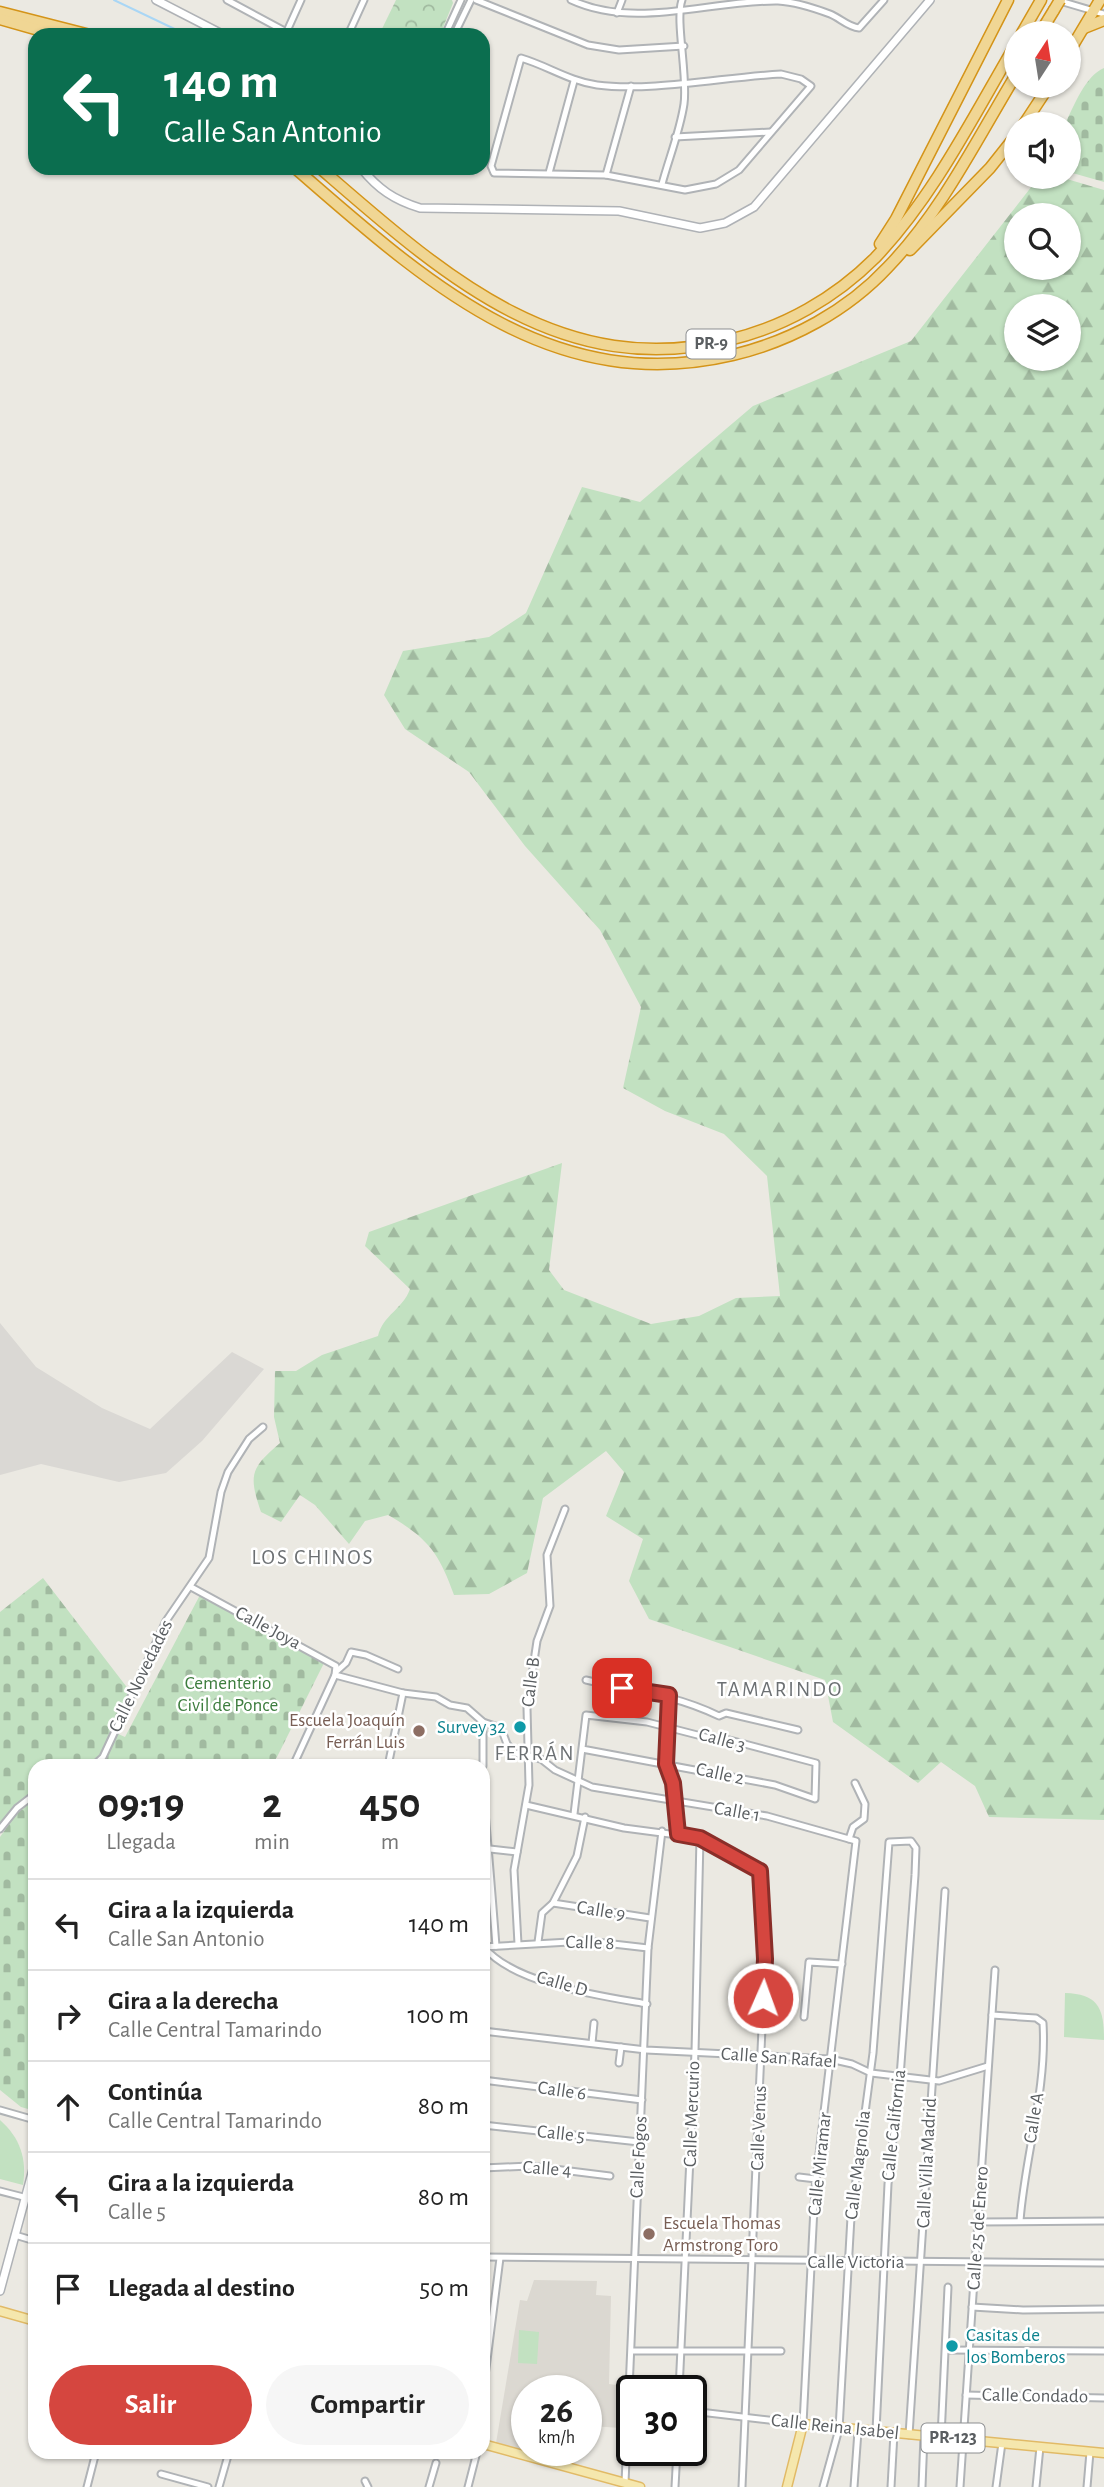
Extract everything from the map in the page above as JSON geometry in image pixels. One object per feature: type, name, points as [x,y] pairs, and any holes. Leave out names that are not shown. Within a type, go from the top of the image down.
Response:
[{"type":"highway","points":[[849,281],[892,226],[1006,2]]},
{"type":"highway","points":[[1029,21],[1039,3]]},
{"type":"highway","points":[[1047,21],[1057,3]]},
{"type":"highway","points":[[1082,32],[1099,5]]},
{"type":"highway","points":[[0,12],[63,28]]},
{"type":"highway","points":[[0,19],[32,28]]},
{"type":"highway","points":[[1084,29],[1104,20]]},
{"type":"highway","name":"PR-9","points":[[328,175],[408,243],[479,295],[537,325],[590,342],[652,349],[720,342],[785,321],[849,281],[882,250],[915,208],[1004,63]]},
{"type":"highway","name":"PR-9","points":[[303,175],[400,256],[478,312],[534,341],[599,360],[682,364],[762,347],[821,320],[885,270],[932,212],[1004,94]]},
{"type":"highway","points":[[885,270],[899,261],[960,200],[1004,149]]},
{"type":"main road","points":[[0,2311],[28,2319]]},
{"type":"main road","name":"Calle Reina Isabel","points":[[803,2424],[1104,2453]]},
{"type":"main road","name":"Calle Miramar","points":[[788,2487],[803,2424]]},
{"type":"main road","points":[[490,2446],[640,2487]]},
{"type":"street","points":[[156,0],[211,28]]},
{"type":"street","points":[[227,0],[238,3],[280,28]]},
{"type":"street","points":[[291,28],[302,0]]},
{"type":"street","points":[[351,28],[364,0]]},
{"type":"street","points":[[449,28],[461,0]]},
{"type":"street","points":[[458,28],[473,0],[588,46],[619,50],[684,46]]},
{"type":"street","points":[[571,0],[589,8],[617,13],[742,0],[778,1],[805,6],[859,28],[884,0]]},
{"type":"street","points":[[617,13],[622,0]]},
{"type":"street","points":[[662,184],[684,104],[684,46],[680,8],[682,0]]},
{"type":"street","points":[[367,175],[377,188],[402,202],[420,208],[619,211],[700,228],[725,223],[754,207],[930,0]]},
{"type":"street","points":[[1057,3],[1099,5]]},
{"type":"street","points":[[524,59],[575,81],[631,86],[685,81],[781,74],[801,79],[811,86],[739,170],[727,179],[685,190],[606,175],[491,172],[519,62],[524,59]]},
{"type":"street","points":[[549,173],[575,81]]},
{"type":"street","points":[[606,175],[631,86]]},
{"type":"street","points":[[675,138],[771,132]]},
{"type":"street","name":"Calle Novedades","points":[[101,1759],[166,1621],[212,1552],[221,1492],[228,1472],[249,1439],[263,1427]]},
{"type":"street","name":"Calle B","points":[[518,1944],[514,1870],[526,1805],[529,1758],[526,1721],[530,1682],[537,1640],[550,1606],[547,1555],[565,1509]]},
{"type":"street","name":"Calle Joya","points":[[191,1587],[335,1664],[336,1673]]},
{"type":"street","points":[[296,1759],[336,1673],[346,1663],[351,1652],[366,1655],[398,1669]]},
{"type":"street","points":[[336,1673],[403,1693],[436,1697],[450,1705],[467,1708],[483,1722],[483,1759]]},
{"type":"street","points":[[586,1680],[669,1695],[719,1716],[726,1713],[798,1730]]},
{"type":"street","points":[[389,1759],[403,1693]]},
{"type":"street","points":[[669,1695],[668,1765],[678,1834]]},
{"type":"street","name":"Calle 3","points":[[582,1749],[586,1715],[647,1722],[667,1729],[722,1738],[816,1763],[815,1799]]},
{"type":"street","name":"Calle 1","points":[[483,1722],[502,1728],[510,1749],[529,1758],[541,1759],[555,1770],[592,1787],[767,1816],[856,1841]]},
{"type":"street","points":[[574,1814],[576,1780],[582,1749]]},
{"type":"street","name":"Calle 2","points":[[582,1749],[775,1785],[815,1799]]},
{"type":"street","points":[[849,1839],[853,1827],[864,1819],[865,1804],[856,1783]]},
{"type":"street","points":[[0,1829],[28,1800]]},
{"type":"street","points":[[526,1805],[574,1814],[624,1828],[700,1838]]},
{"type":"street","points":[[535,1942],[544,1909],[553,1903],[577,1856],[585,1817]]},
{"type":"street","name":"Calle Fogos","points":[[632,2375],[648,1948],[662,1831]]},
{"type":"street","name":"Calle Venus","points":[[700,1838],[760,1871],[765,1959],[747,2417]]},
{"type":"street","name":"Calle Mercurio","points":[[681,2375],[695,2053],[700,1838]]},
{"type":"street","name":"Calle Miramar","points":[[803,2424],[816,2179],[857,1861],[856,1841]]},
{"type":"street","name":"Calle California","points":[[876,2431],[888,2183],[900,2077],[916,1848],[911,1841],[890,1842]]},
{"type":"street","name":"Calle Magnolia","points":[[823,2487],[839,2429],[856,2172],[871,2073],[890,1842]]},
{"type":"street","points":[[490,1849],[517,1852]]},
{"type":"street","points":[[490,1881],[496,1919],[496,1946]]},
{"type":"street","name":"Calle Villa Madrid","points":[[909,2435],[945,1892]]},
{"type":"street","name":"Calle 9","points":[[553,1903],[650,1919]]},
{"type":"street","name":"Calle 8","points":[[518,1944],[587,1941],[648,1948]]},
{"type":"street","points":[[490,1946],[518,1944]]},
{"type":"street","name":"Calle D","points":[[490,1955],[522,1972],[590,1993],[647,2004]]},
{"type":"street","points":[[804,2017],[809,1962],[842,1964]]},
{"type":"street","name":"Calle 25 de Enero","points":[[960,2487],[995,1970]]},
{"type":"street","name":"Calle A","points":[[992,2015],[1036,2018],[1044,2026],[1039,2098],[1023,2170],[1020,2221]]},
{"type":"street","points":[[592,2043],[594,2022]]},
{"type":"street","name":"Calle San Rafael","points":[[490,2032],[646,2050],[761,2058],[830,2059],[852,2064],[871,2073],[946,2081],[988,2066]]},
{"type":"street","points":[[619,2063],[621,2047]]},
{"type":"street","name":"Calle 6","points":[[490,2081],[642,2101]]},
{"type":"street","points":[[0,2110],[28,2118]]},
{"type":"street","name":"Calle 5","points":[[490,2127],[639,2142]]},
{"type":"street","name":"Calle 4","points":[[490,2168],[530,2166],[610,2176]]},
{"type":"street","points":[[799,2177],[816,2179]]},
{"type":"street","points":[[0,2291],[28,2190]]},
{"type":"street","points":[[0,2191],[26,2198]]},
{"type":"street","points":[[978,2222],[1104,2221]]},
{"type":"street","points":[[15,2235],[28,2239]]},
{"type":"street","name":"Calle Victoria","points":[[490,2257],[1104,2263]]},
{"type":"street","points":[[490,2342],[500,2258]]},
{"type":"street","points":[[941,2437],[948,2287]]},
{"type":"street","points":[[972,2306],[1023,2311],[1104,2309]]},
{"type":"street","points":[[946,2350],[1104,2351]]},
{"type":"street","points":[[632,2351],[782,2351]]},
{"type":"street","name":"Calle Condado","points":[[966,2395],[1104,2398]]},
{"type":"street","name":"Calle Reina Isabel","points":[[707,2413],[803,2424]]},
{"type":"street","points":[[742,2487],[747,2417]]},
{"type":"street","points":[[854,2487],[858,2431]]},
{"type":"street","points":[[891,2487],[894,2433]]},
{"type":"street","points":[[922,2487],[924,2436]]},
{"type":"street","points":[[996,2487],[1002,2443]]},
{"type":"street","points":[[1036,2487],[1041,2447]]},
{"type":"street","points":[[1087,2487],[1090,2452]]},
{"type":"street","points":[[87,2487],[94,2459]]},
{"type":"street","points":[[219,2487],[227,2459]]},
{"type":"street","points":[[468,2487],[475,2459]]},
{"type":"street","points":[[429,2487],[436,2463]]},
{"type":"street","name":"Calle Fogos","points":[[625,2483],[626,2466]]},
{"type":"street","points":[[675,2487],[676,2466]]},
{"type":"street","points":[[160,2474],[208,2487]]},
{"type":"shaded area","points":[[0,1323],[36,1367],[102,1408],[150,1429],[232,1352],[264,1369],[202,1441],[166,1473],[119,1482],[41,1464],[0,1475]]},
{"type":"shaded area","points":[[534,2280],[597,2281],[596,2295],[611,2296],[609,2384],[616,2385],[616,2428],[602,2427],[602,2375],[511,2375],[511,2447],[496,2443],[520,2300],[527,2301]]},
{"type":"green space","points":[[396,0],[452,0],[443,28],[382,28]]},
{"type":"green space","points":[[1104,68],[1104,182],[1081,175],[1081,112],[1070,112],[1077,98],[1082,98],[1086,84]]},
{"type":"green space","points":[[1081,183],[1104,190],[1104,1820],[989,1817],[975,1786],[941,1762],[918,1783],[833,1722],[825,1680],[649,1619],[629,1581],[643,1539],[606,1516],[624,1472],[606,1451],[543,1498],[527,1573],[489,1594],[454,1595],[437,1557],[423,1539],[388,1515],[365,1521],[349,1544],[315,1505],[300,1495],[281,1522],[261,1512],[254,1489],[258,1466],[280,1443],[274,1417],[275,1371],[296,1371],[322,1355],[378,1336],[384,1323],[407,1296],[410,1289],[365,1246],[369,1232],[562,1163],[549,1270],[564,1290],[651,1324],[699,1316],[736,1298],[780,1296],[767,1176],[724,1134],[665,1111],[623,1088],[641,1007],[600,930],[525,846],[469,772],[405,729],[384,695],[403,651],[489,637],[526,613],[582,487],[640,502],[753,406],[911,341],[1004,222],[1004,280],[1081,280],[1081,203],[1019,203],[1030,189],[1081,189]]},
{"type":"green space","points":[[43,1578],[129,1690],[99,1758],[28,1759],[28,1797],[0,1823],[0,1612]]},
{"type":"green space","name":"Cementerio Civil de Ponce","points":[[200,1595],[325,1661],[276,1759],[104,1759],[116,1733],[125,1737]]},
{"type":"green space","points":[[28,1805],[28,2109],[21,2107],[0,2090],[0,1837],[16,1814]]},
{"type":"green space","points":[[1065,1993],[1085,1996],[1097,2005],[1103,2020],[1104,2040],[1064,2037]]},
{"type":"green space","points":[[0,2120],[13,2134],[23,2157],[23,2185],[0,2179]]},
{"type":"green space","points":[[519,2330],[539,2332],[537,2364],[518,2363]]},
{"type":"waterway","points":[[114,0],[173,28]]},
{"type":"place","name":"Survey 32","points":[[520,1727]]},
{"type":"place","name":"Escuela Joaquín Ferrán Luis","points":[[419,1731]]},
{"type":"place","name":"Escuela Thomas Armstrong Toro","points":[[649,2234]]},
{"type":"place","name":"Casitas de los Bomberos","points":[[952,2346]]},
{"type":"district","name":"LOS CHINOS","points":[[313,1557]]},
{"type":"district","name":"TAMARINDO","points":[[780,1689]]},
{"type":"district","name":"FERRÁN","points":[[535,1753]]},
{"type":"route","points":[[622,1688],[669,1695],[666,1764],[669,1765],[675,1791],[678,1834],[700,1838],[760,1871],[765,1959],[763,1998]]}]
